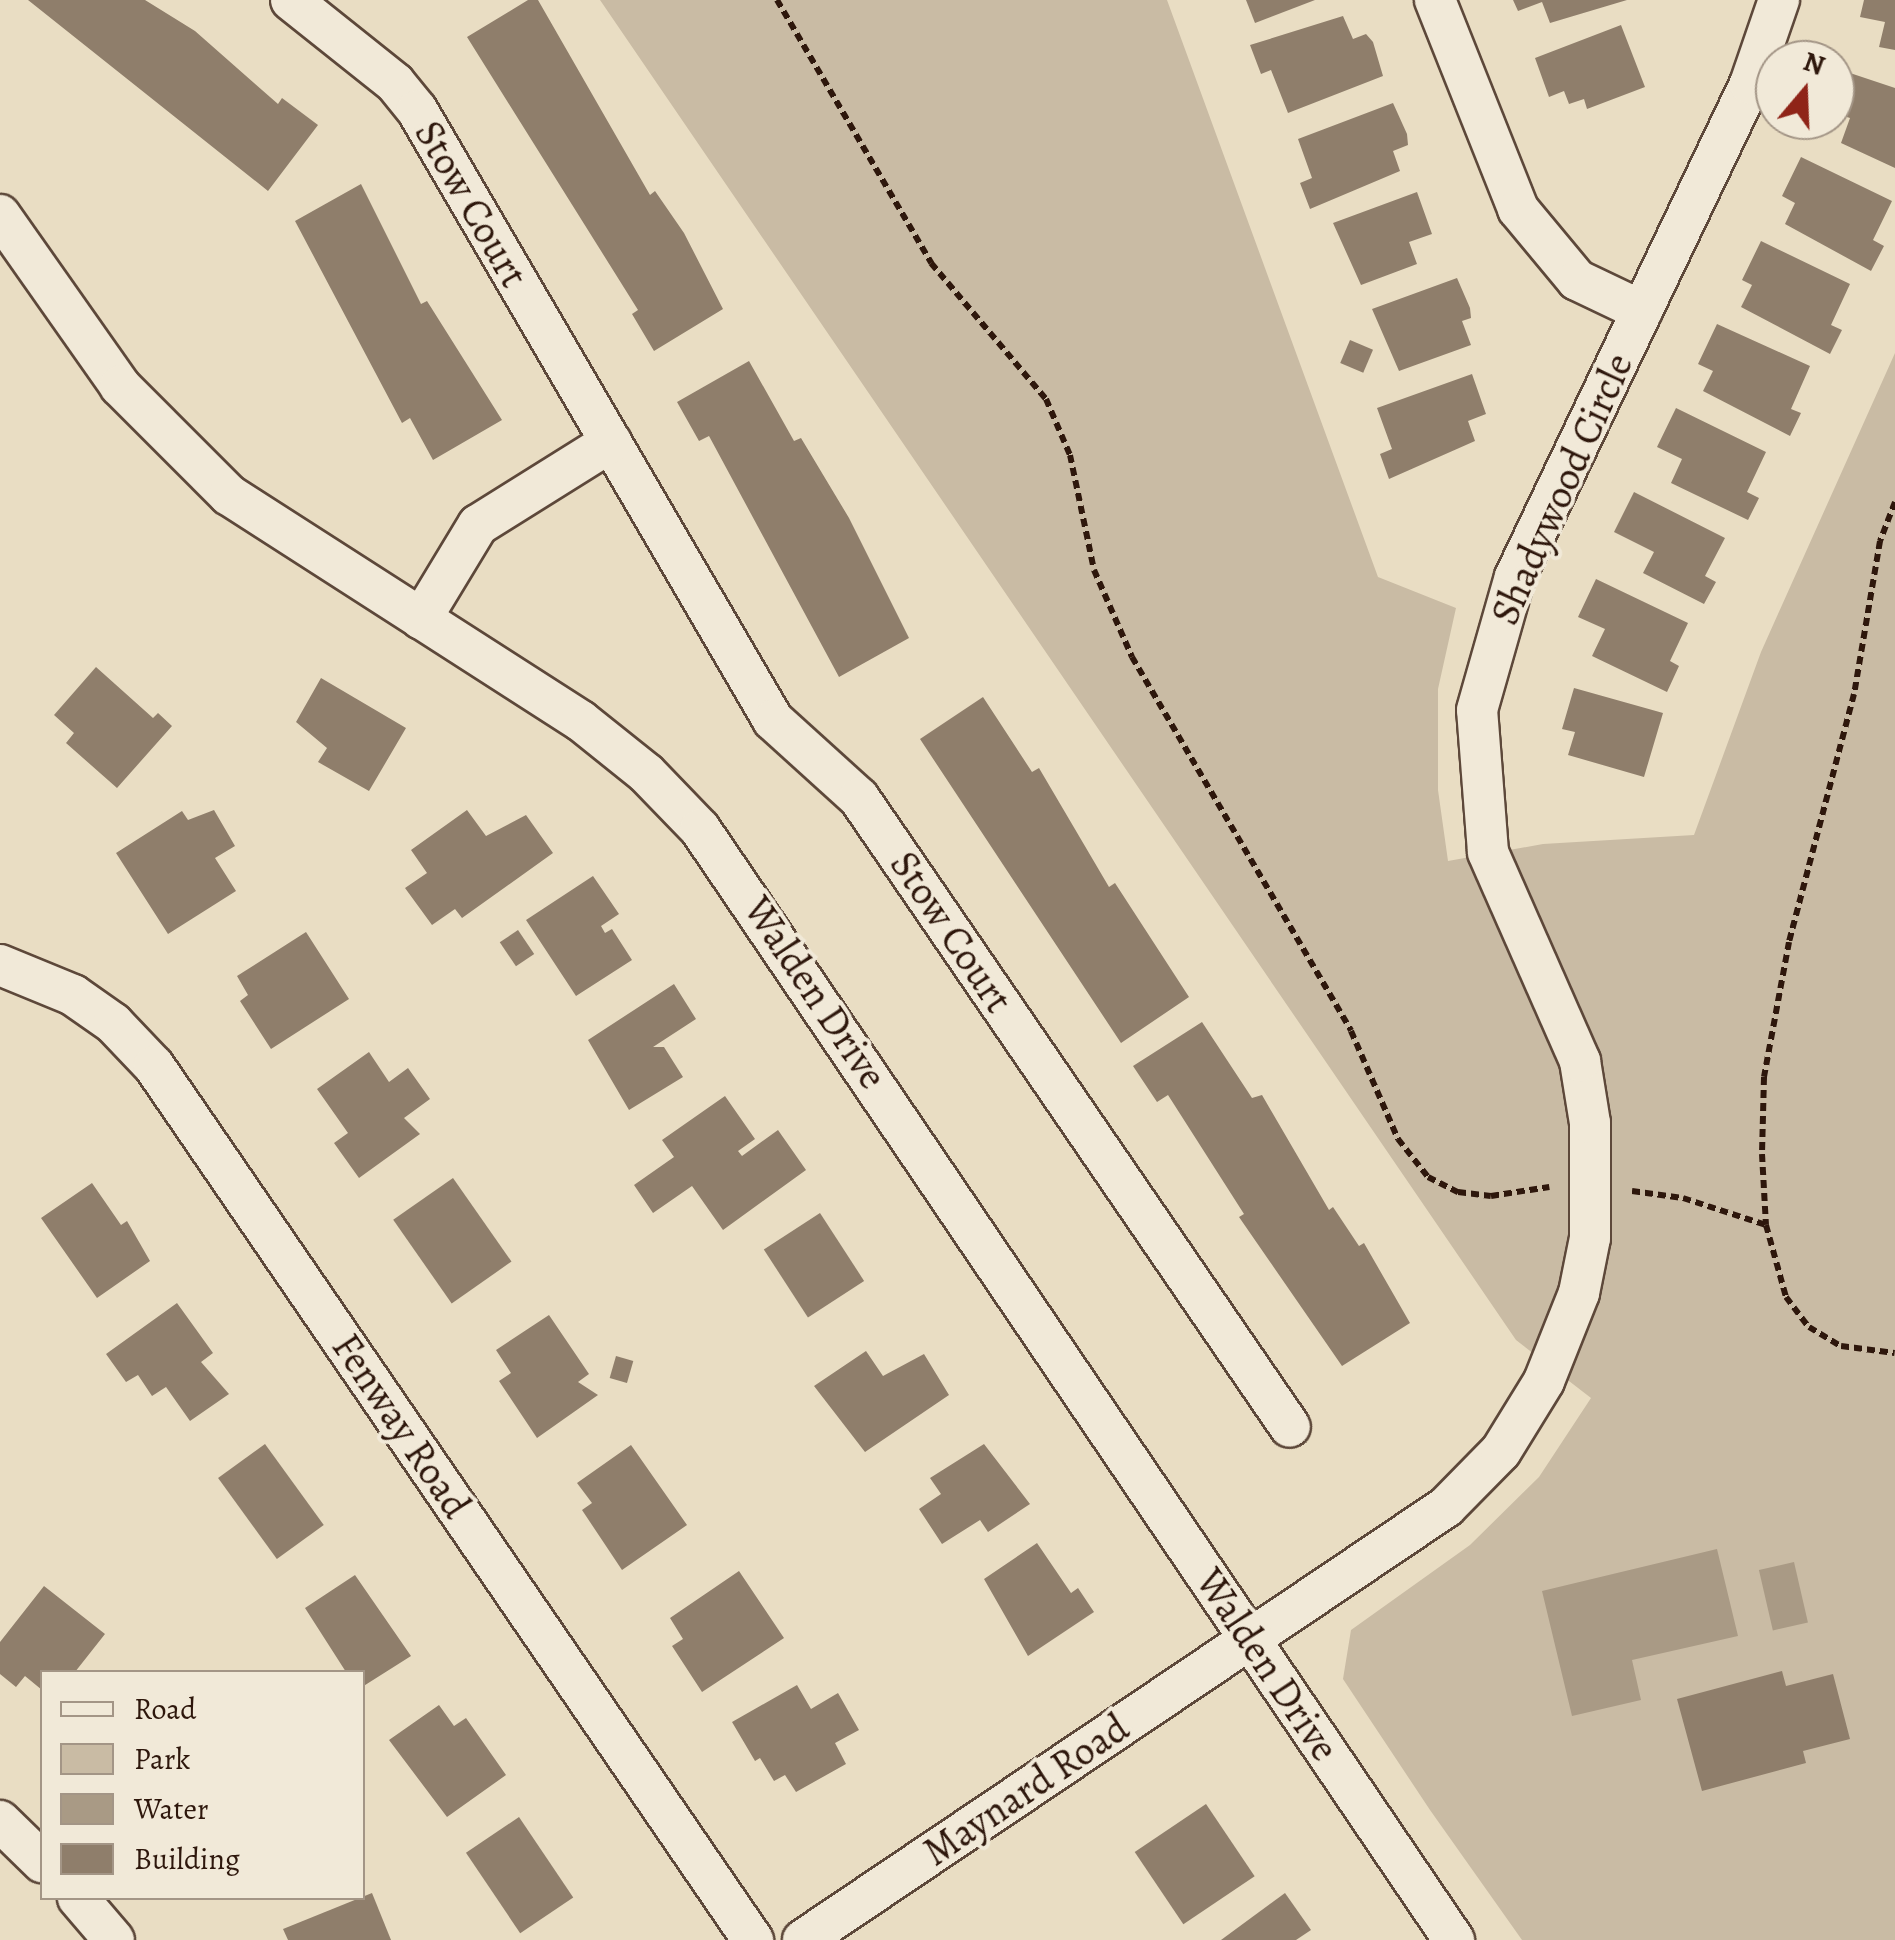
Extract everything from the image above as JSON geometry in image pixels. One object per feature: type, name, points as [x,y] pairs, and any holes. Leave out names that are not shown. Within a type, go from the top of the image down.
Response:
[{"type":"street","name":"Stow Court","points":[[291,0],[395,83],[417,110],[773,720],[859,798],[1290,1427]]},
{"type":"street","name":"Shadywood Circle","points":[[1436,0],[1518,210],[1577,280],[1642,311]]},
{"type":"street","name":"Shadywood Circle","points":[[1250,1640],[1446,1506],[1500,1451],[1544,1381],[1579,1292],[1593,1188],[1580,1061],[1488,852],[1477,710],[1515,577],[1750,84],[1779,0]]},
{"type":"street","name":"Walden Drive","points":[[0,215],[120,386],[172,443],[294,542],[581,721],[646,773],[700,829],[1454,1940]]},
{"type":"street","points":[[420,618],[478,526],[611,442]]},
{"type":"street","name":"Fenway Road","points":[[0,965],[73,996],[113,1023],[154,1066],[753,1940]]},
{"type":"street","name":"Maynard Road","points":[[803,1940],[1250,1640]]},
{"type":"street","points":[[0,1822],[40,1860]]},
{"type":"street","points":[[80,1900],[114,1940]]},
{"type":"path","points":[[777,0],[931,262],[1046,398],[1070,455],[1094,570],[1132,657],[1351,1031],[1398,1139],[1428,1177],[1458,1192],[1593,1188],[1684,1198],[1766,1224]]},
{"type":"path","points":[[1895,502],[1880,541],[1854,694],[1789,942],[1764,1077],[1766,1224],[1786,1297],[1809,1327],[1841,1346],[1895,1352]]},
{"type":"green space","points":[[600,0],[1167,0],[1378,577],[1456,608],[1438,689],[1438,790],[1448,861],[1543,844],[1694,835],[1761,652],[1895,353],[1895,1940],[1522,1940],[1430,1810],[1343,1679],[1351,1630],[1470,1545],[1539,1477],[1591,1398],[1516,1340]]},
{"type":"water","points":[[1717,1549],[1738,1636],[1632,1660],[1641,1700],[1572,1716],[1542,1591]]},
{"type":"water","points":[[1794,1562],[1808,1622],[1773,1631],[1759,1570]]},
{"type":"building","points":[[28,0],[145,0],[195,31],[278,104],[282,98],[318,125],[268,191]]},
{"type":"building","points":[[528,0],[538,0],[650,195],[655,191],[684,233],[723,309],[654,351],[632,314],[638,310],[467,37]]},
{"type":"building","points":[[1246,0],[1315,0],[1255,23]]},
{"type":"building","points":[[1513,0],[1627,0],[1550,23],[1542,2],[1518,11]]},
{"type":"building","points":[[1864,0],[1895,0],[1895,50],[1879,47],[1885,22],[1860,17]]},
{"type":"building","points":[[1343,16],[1353,39],[1366,34],[1373,42],[1383,76],[1288,113],[1271,70],[1261,74],[1250,45]]},
{"type":"building","points":[[1621,25],[1645,87],[1587,109],[1584,99],[1569,104],[1564,91],[1549,97],[1535,58]]},
{"type":"building","points":[[1855,75],[1895,88],[1895,168],[1841,143],[1855,140]]},
{"type":"building","points":[[1393,103],[1407,134],[1408,145],[1393,151],[1400,171],[1310,209],[1300,183],[1312,178],[1298,139]]},
{"type":"building","points":[[1801,157],[1892,201],[1873,240],[1884,246],[1871,271],[1785,224],[1795,203],[1782,196]]},
{"type":"building","points":[[361,184],[421,304],[427,301],[502,420],[433,460],[410,418],[402,423],[295,221]]},
{"type":"building","points":[[1417,192],[1432,234],[1409,242],[1417,264],[1361,285],[1333,223]]},
{"type":"building","points":[[1761,241],[1850,284],[1831,325],[1842,330],[1830,354],[1741,307],[1752,285],[1742,280]]},
{"type":"building","points":[[1457,278],[1470,308],[1471,318],[1462,321],[1471,345],[1399,371],[1372,309]]},
{"type":"building","points":[[1717,324],[1810,366],[1791,409],[1801,413],[1790,436],[1703,391],[1713,371],[1698,364]]},
{"type":"building","points":[[1350,340],[1373,350],[1363,373],[1340,363]]},
{"type":"building","points":[[749,361],[794,441],[801,438],[849,518],[909,638],[839,677],[709,436],[699,441],[677,402]]},
{"type":"building","points":[[1472,374],[1486,414],[1468,421],[1475,441],[1389,479],[1380,454],[1392,449],[1377,408]]},
{"type":"building","points":[[1676,408],[1766,452],[1747,492],[1759,498],[1748,520],[1671,483],[1682,459],[1657,447]]},
{"type":"building","points":[[1634,492],[1725,538],[1705,576],[1716,582],[1704,604],[1643,573],[1654,552],[1614,532]]},
{"type":"building","points":[[1596,579],[1688,623],[1670,661],[1679,666],[1667,692],[1592,656],[1605,629],[1578,617]]},
{"type":"building","points":[[96,667],[153,718],[158,713],[172,726],[117,788],[66,743],[74,733],[54,715]]},
{"type":"building","points":[[321,678],[406,728],[369,791],[318,762],[327,748],[296,722]]},
{"type":"building","points":[[1574,688],[1663,713],[1644,777],[1568,755],[1575,732],[1562,729]]},
{"type":"building","points":[[983,697],[1032,772],[1039,768],[1109,887],[1115,883],[1189,997],[1121,1043],[920,739]]},
{"type":"building","points":[[214,810],[235,846],[215,858],[236,891],[168,934],[116,853],[182,811],[188,820]]},
{"type":"building","points":[[467,810],[486,836],[526,815],[553,853],[462,918],[455,909],[432,925],[405,888],[427,873],[411,850]]},
{"type":"building","points":[[593,876],[619,914],[601,926],[605,933],[612,929],[632,960],[576,996],[526,920]]},
{"type":"building","points":[[518,930],[534,954],[516,966],[500,942]]},
{"type":"building","points":[[306,932],[349,999],[271,1049],[240,1001],[248,995],[237,976]]},
{"type":"building","points":[[674,984],[696,1019],[653,1047],[664,1047],[683,1077],[629,1110],[588,1040]]},
{"type":"building","points":[[1202,1022],[1252,1098],[1262,1095],[1329,1210],[1333,1207],[1359,1246],[1364,1243],[1410,1323],[1342,1366],[1239,1217],[1244,1214],[1168,1095],[1157,1102],[1133,1066]]},
{"type":"building","points":[[369,1052],[389,1082],[408,1068],[430,1099],[404,1118],[420,1134],[359,1178],[334,1143],[348,1133],[317,1089]]},
{"type":"building","points":[[725,1096],[755,1139],[738,1151],[742,1156],[778,1130],[806,1170],[723,1230],[692,1186],[653,1213],[634,1185],[674,1157],[662,1140]]},
{"type":"building","points":[[453,1178],[512,1262],[452,1303],[393,1220]]},
{"type":"building","points":[[92,1183],[121,1225],[127,1221],[150,1261],[97,1298],[41,1218]]},
{"type":"building","points":[[820,1213],[864,1281],[808,1317],[764,1249]]},
{"type":"building","points":[[177,1303],[213,1353],[201,1362],[229,1394],[190,1421],[166,1387],[152,1396],[138,1375],[126,1382],[106,1354]]},
{"type":"building","points":[[549,1315],[589,1374],[578,1382],[598,1395],[537,1438],[499,1381],[511,1373],[496,1350]]},
{"type":"building","points":[[866,1351],[883,1376],[924,1354],[949,1395],[865,1452],[814,1386]]},
{"type":"building","points":[[616,1356],[633,1361],[627,1383],[610,1378]]},
{"type":"building","points":[[265,1444],[324,1525],[277,1559],[218,1478]]},
{"type":"building","points":[[984,1444],[1030,1504],[988,1532],[980,1520],[942,1544],[919,1509],[941,1494],[930,1478]]},
{"type":"building","points":[[631,1445],[687,1525],[622,1570],[582,1510],[592,1503],[577,1483]]},
{"type":"building","points":[[1037,1543],[1071,1593],[1078,1588],[1094,1612],[1028,1656],[984,1579]]},
{"type":"building","points":[[739,1571],[784,1638],[702,1692],[672,1646],[683,1639],[670,1618]]},
{"type":"building","points":[[355,1575],[411,1656],[365,1685],[365,1670],[345,1670],[305,1608]]},
{"type":"building","points":[[44,1586],[105,1634],[77,1670],[40,1670],[40,1688],[25,1676],[16,1687],[0,1674],[0,1642]]},
{"type":"building","points":[[1782,1671],[1786,1686],[1833,1674],[1850,1739],[1803,1751],[1806,1763],[1702,1791],[1677,1699]]},
{"type":"building","points":[[797,1685],[811,1709],[838,1693],[859,1730],[835,1743],[846,1764],[796,1792],[785,1775],[774,1781],[760,1758],[755,1761],[732,1722]]},
{"type":"building","points":[[439,1705],[454,1726],[466,1718],[506,1775],[447,1817],[389,1740]]},
{"type":"building","points":[[1206,1804],[1255,1876],[1183,1924],[1135,1852]]},
{"type":"building","points":[[519,1817],[573,1897],[520,1933],[466,1853]]},
{"type":"building","points":[[372,1893],[391,1940],[288,1940],[283,1929],[355,1900],[365,1900]]},
{"type":"building","points":[[1285,1893],[1311,1930],[1296,1940],[1221,1940]]}]
